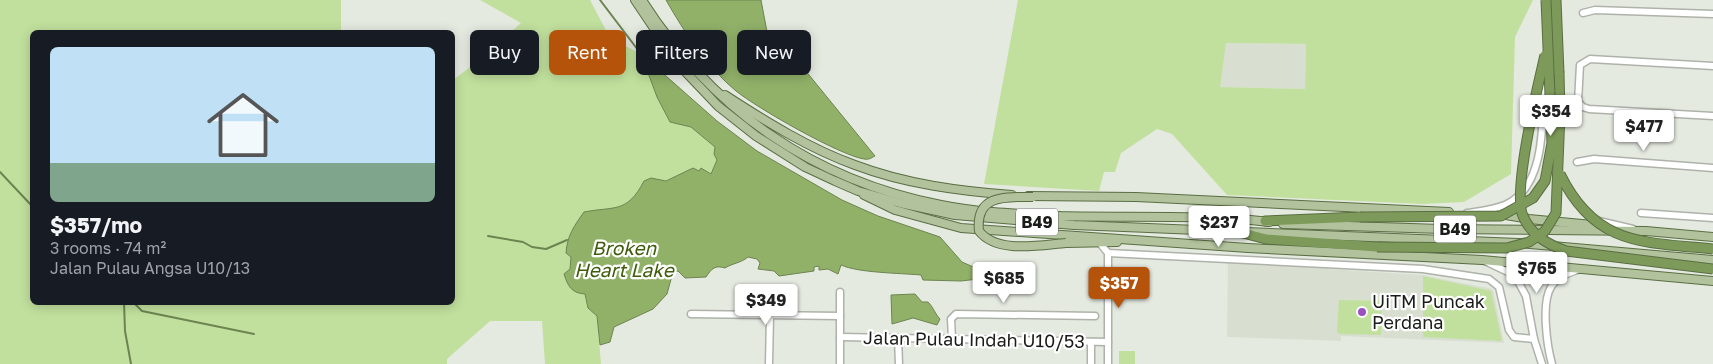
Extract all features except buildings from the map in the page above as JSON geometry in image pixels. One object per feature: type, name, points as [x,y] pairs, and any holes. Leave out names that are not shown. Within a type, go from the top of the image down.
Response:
[{"type":"highway","points":[[1265,222],[1360,217],[1501,216],[1533,198],[1545,181],[1551,153],[1548,45],[1549,0]]},
{"type":"highway","points":[[1242,233],[1266,239],[1377,247],[1494,249],[1518,246],[1545,231],[1556,213],[1559,171],[1558,0]]},
{"type":"highway","points":[[1548,45],[1536,93],[1520,189],[1522,215],[1531,230],[1543,241],[1566,251],[1713,268]]},
{"type":"highway","points":[[1559,171],[1578,205],[1586,214],[1606,229],[1648,243],[1713,249]]},
{"type":"main road","name":"B49","points":[[635,0],[678,64],[718,106],[781,153],[805,167],[858,191],[874,202],[894,210],[961,228],[1364,255],[1482,260],[1713,281]]},
{"type":"main road","name":"B49","points":[[642,0],[682,55],[708,84],[758,128],[799,154],[860,182],[922,201],[965,209],[1045,215],[1175,217],[1442,229],[1646,231],[1713,237]]},
{"type":"main road","points":[[708,84],[788,132],[855,166],[896,178],[956,189],[1034,197]]},
{"type":"main road","name":"B49","points":[[858,191],[954,215],[1074,225],[1519,243],[1713,260]]},
{"type":"main road","points":[[1159,242],[1006,245],[992,242],[979,231],[978,220],[980,212],[986,204],[1003,198],[1136,197],[1502,214],[1529,219],[1646,231]]},
{"type":"street","points":[[1466,213],[1488,210],[1514,200],[1525,190],[1536,170],[1539,156],[1549,0],[1558,0],[1556,141],[1567,193],[1581,212],[1591,220],[1646,231]]},
{"type":"street","points":[[1583,12],[1595,10],[1713,14]]},
{"type":"street","points":[[1713,66],[1590,59],[1580,65],[1578,85],[1578,102],[1583,108],[1713,116]]},
{"type":"street","points":[[1577,162],[1594,159],[1713,168]]},
{"type":"street","points":[[1642,214],[1713,218]]},
{"type":"street","points":[[1099,242],[1108,253],[1108,364]]},
{"type":"street","points":[[1108,253],[1423,269],[1489,279],[1499,287],[1509,330],[1514,336],[1534,339]]},
{"type":"street","points":[[1482,260],[1510,273],[1519,283],[1526,296],[1534,339],[1542,364]]},
{"type":"street","points":[[1552,364],[1546,340],[1548,294],[1565,274],[1582,269]]},
{"type":"street","points":[[840,292],[840,364]]},
{"type":"street","points":[[691,314],[840,316]]},
{"type":"street","points":[[952,339],[951,319],[956,314],[1095,316]]},
{"type":"street","points":[[769,364],[770,315]]},
{"type":"street","name":"Jalan Pulau Indah U10/53","points":[[840,337],[1108,342]]},
{"type":"street","points":[[898,338],[899,364]]},
{"type":"street","points":[[1091,342],[1091,364]]},
{"type":"shaded area","points":[[0,0],[341,0],[341,30],[30,30],[30,305],[455,305],[455,78],[470,67],[470,75],[539,75],[539,30],[513,30],[521,23],[480,0],[590,0],[606,30],[549,30],[549,75],[626,75],[626,46],[636,51],[636,75],[649,75],[657,97],[670,122],[691,127],[715,147],[717,160],[711,174],[702,168],[699,171],[666,181],[651,178],[644,181],[634,197],[626,204],[609,210],[609,208],[586,220],[579,224],[570,235],[566,253],[571,257],[570,270],[585,294],[588,308],[597,316],[601,364],[545,364],[542,321],[490,321],[447,359],[447,364],[0,364]]},
{"type":"shaded area","points":[[1018,0],[1533,0],[1515,37],[1511,174],[1464,202],[1422,204],[1227,195],[1172,134],[1157,129],[1121,153],[1115,172],[1104,172],[1099,191],[984,184]],"holes":[[[1226,43],[1306,44],[1305,89],[1220,87]]]},
{"type":"shaded area","points":[[1226,43],[1306,44],[1305,89],[1219,87]]},
{"type":"shaded area","name":"UiTM Puncak Perdana","points":[[1228,256],[1329,261],[1329,269],[1422,275],[1493,289],[1504,343],[1341,336],[1341,341],[1227,337]]},
{"type":"shaded area","points":[[1423,276],[1491,291],[1502,341],[1423,337]]},
{"type":"shaded area","points":[[1339,300],[1382,301],[1381,335],[1340,334],[1337,332]]},
{"type":"shaded area","points":[[1119,351],[1135,351],[1135,364],[1119,364]]},
{"type":"water","points":[[666,0],[761,0],[767,30],[737,30],[737,75],[809,75],[875,156],[864,159],[836,149],[779,119],[747,99],[719,75],[727,75],[727,30],[685,30]]},
{"type":"water","name":"Broken Heart Lake","points":[[649,75],[665,75],[717,121],[757,151],[842,200],[878,216],[940,237],[962,262],[996,277],[961,281],[923,280],[921,275],[868,271],[841,265],[838,274],[828,269],[819,270],[819,266],[814,267],[814,271],[779,276],[774,271],[758,269],[760,263],[757,259],[748,257],[725,268],[714,268],[706,277],[685,278],[678,271],[673,272],[667,294],[653,309],[614,327],[610,342],[600,345],[597,316],[588,308],[585,294],[573,290],[564,274],[570,269],[571,257],[566,253],[569,236],[577,222],[584,212],[619,207],[625,204],[638,192],[644,181],[651,178],[666,181],[693,168],[699,171],[701,168],[711,174],[717,160],[714,154],[715,147],[691,127],[670,122],[657,97]]},
{"type":"water","points":[[915,294],[922,302],[928,302],[932,306],[940,319],[937,325],[913,318],[892,324],[891,295]]},
{"type":"waterway","points":[[600,0],[636,47]]},
{"type":"waterway","points":[[0,172],[30,204]]},
{"type":"waterway","points":[[488,236],[523,242],[532,247],[546,249],[567,240]]},
{"type":"waterway","points":[[124,305],[125,331],[131,364]]},
{"type":"waterway","points":[[136,305],[142,311],[254,334]]},
{"type":"place","name":"UiTM Puncak Perdana","points":[[1362,312]]}]
